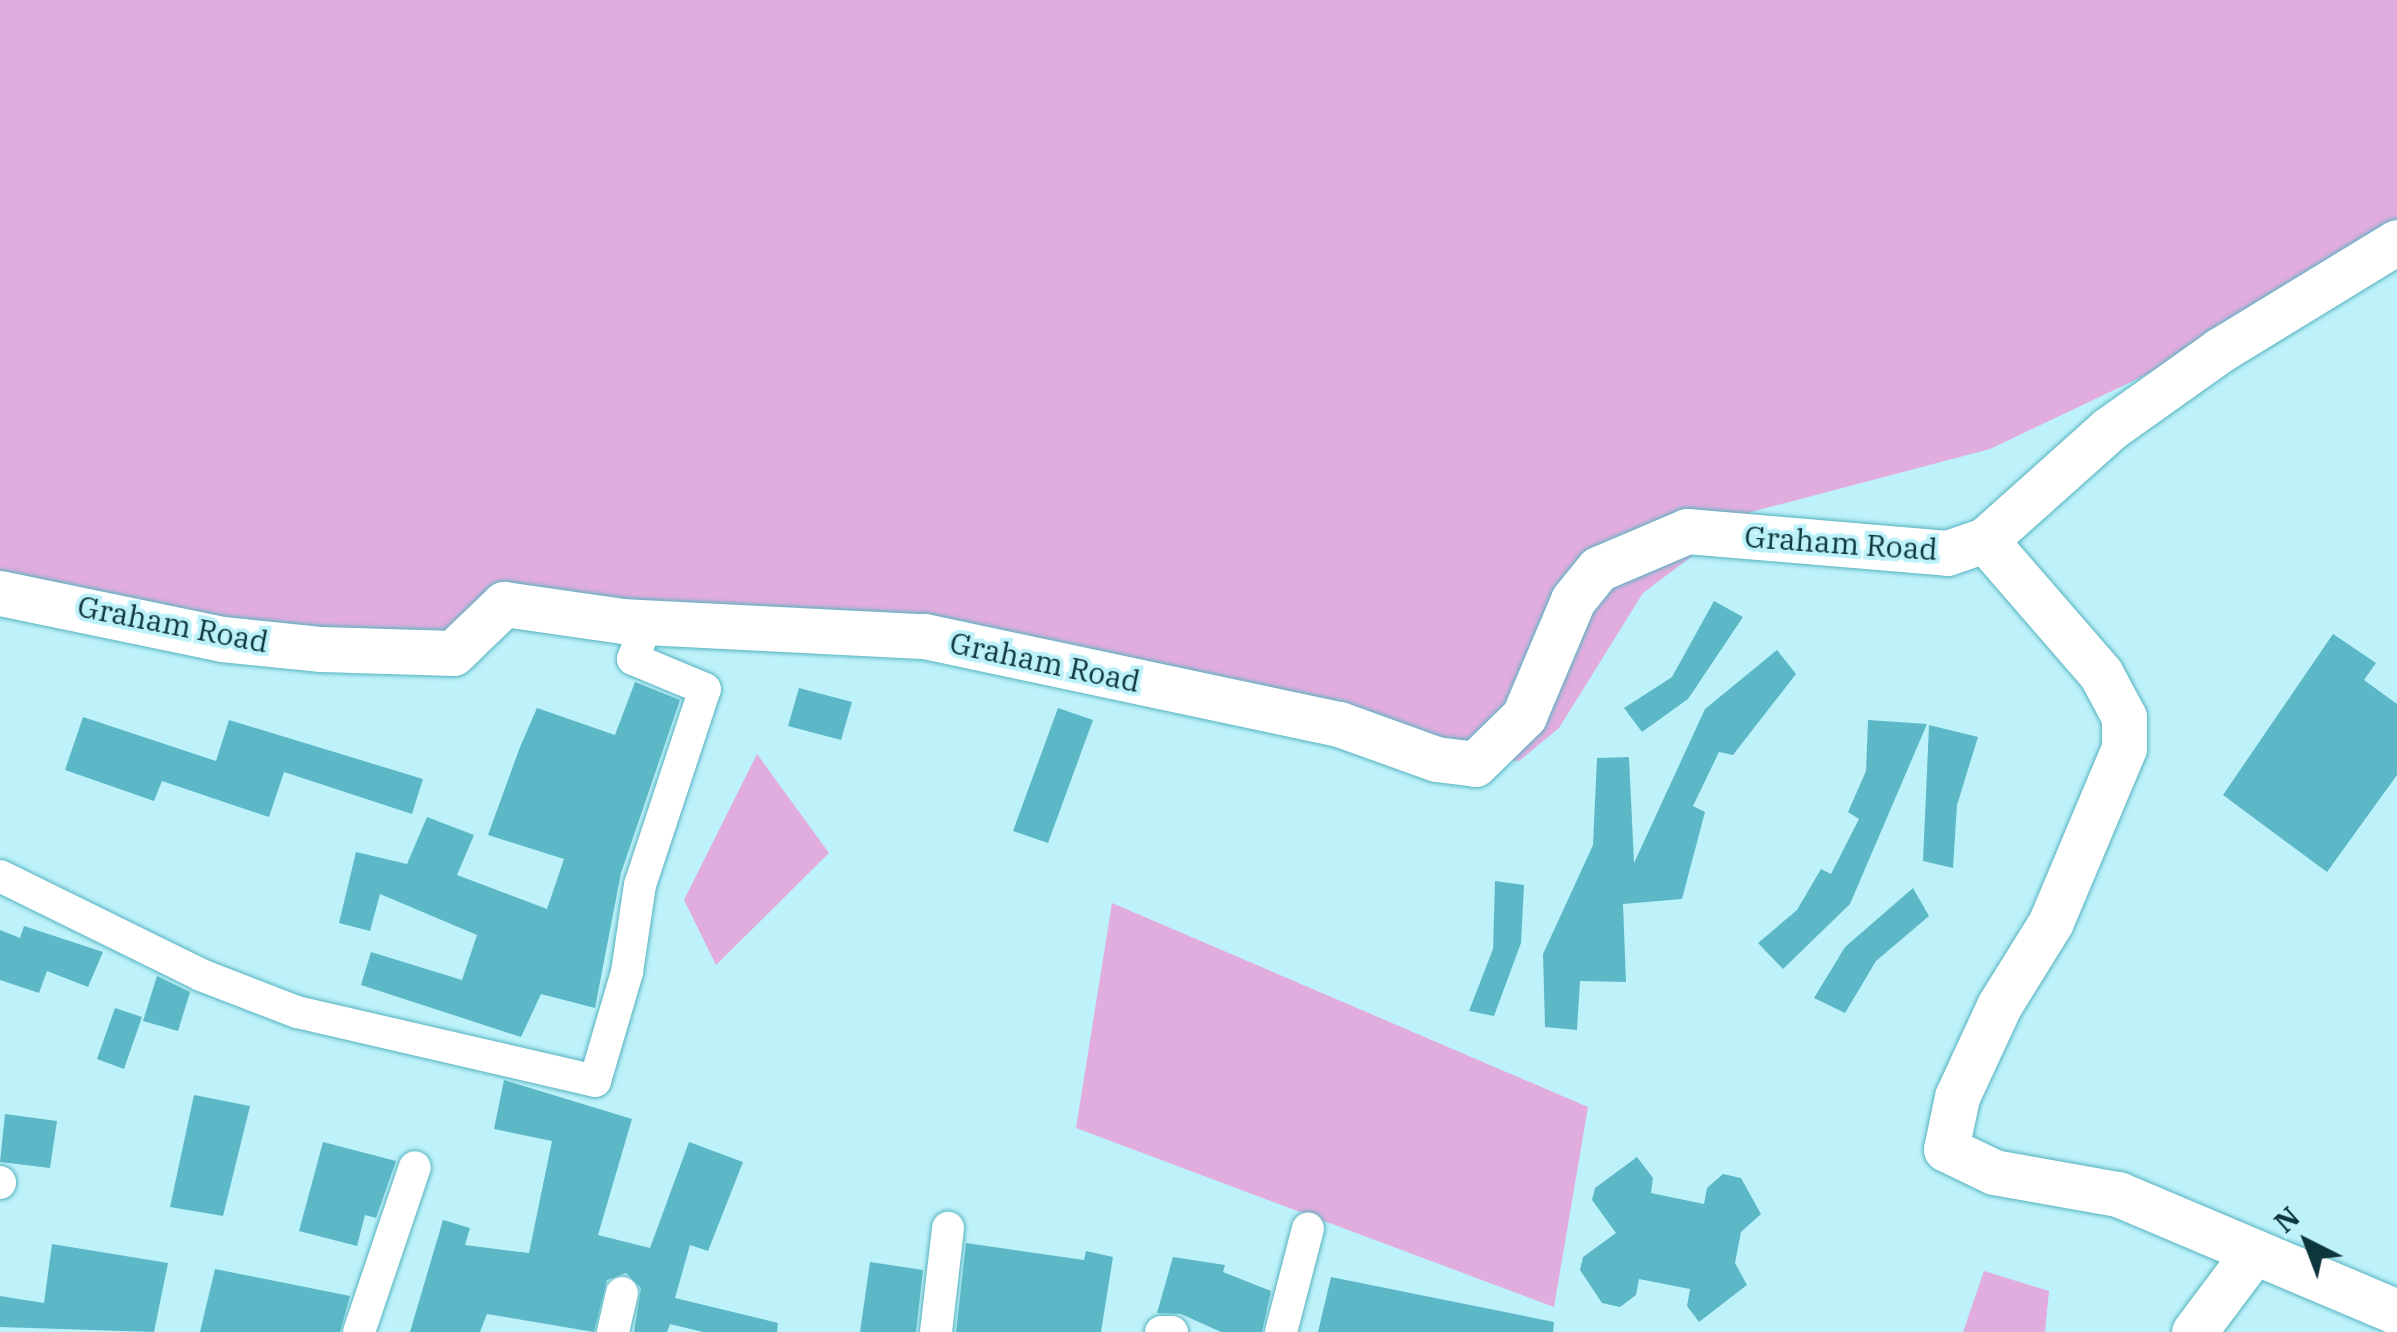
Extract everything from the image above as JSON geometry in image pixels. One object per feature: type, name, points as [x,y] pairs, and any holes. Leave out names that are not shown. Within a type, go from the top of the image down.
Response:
[{"type":"street","name":"Graham Road","points":[[0,594],[222,639],[365,651],[453,653],[504,604],[647,622],[924,636],[1340,724],[1436,759],[1476,764],[1524,716],[1573,600],[1598,568],[1635,548],[1687,531],[1947,552],[1985,540],[2109,428],[2220,350],[2397,242]]},
{"type":"street","points":[[1985,540],[2101,674],[2124,717],[2124,748],[2052,922],[2000,1006],[1957,1098],[1946,1149],[1994,1172],[2118,1194],[2250,1256],[2397,1312]]},
{"type":"street","points":[[0,876],[201,976],[297,1012],[595,1081],[626,972],[640,884],[706,689],[634,659],[647,622]]},
{"type":"street","points":[[359,1332],[415,1167]]},
{"type":"street","points":[[936,1332],[948,1228]]},
{"type":"street","points":[[1281,1332],[1308,1228]]},
{"type":"street","points":[[2194,1332],[2250,1256]]},
{"type":"street","points":[[613,1332],[622,1293]]},
{"type":"street","points":[[1162,1332],[1172,1332]]},
{"type":"shaded area","points":[[0,0],[2397,0],[2397,249],[2369,269],[1990,449],[1751,512],[1643,593],[1559,728],[1519,761],[1484,756],[1445,738],[504,594],[453,647],[217,632],[0,581]]},
{"type":"shaded area","points":[[757,754],[829,853],[716,965],[684,900]]},
{"type":"shaded area","points":[[1112,903],[1588,1107],[1554,1307],[1076,1128]]},
{"type":"shaded area","points":[[1984,1271],[2049,1291],[2045,1332],[1963,1332]]},
{"type":"building","points":[[1714,601],[1743,617],[1688,699],[1642,732],[1624,708],[1672,677]]},
{"type":"building","points":[[2333,634],[2376,663],[2364,680],[2397,704],[2397,775],[2327,872],[2223,795]]},
{"type":"building","points":[[1777,650],[1796,674],[1733,755],[1719,752],[1693,806],[1705,812],[1682,899],[1623,904],[1626,982],[1580,981],[1577,1030],[1545,1027],[1543,954],[1593,845],[1597,758],[1629,757],[1634,863],[1705,709]]},
{"type":"building","points":[[635,682],[680,700],[621,873],[595,1008],[541,994],[521,1037],[361,985],[371,952],[462,980],[477,935],[380,894],[370,931],[339,923],[356,852],[407,864],[427,817],[474,835],[457,875],[547,909],[564,859],[488,835],[520,747],[537,708],[615,735]]},
{"type":"building","points":[[799,688],[852,702],[841,740],[788,726]]},
{"type":"building","points":[[1058,708],[1093,720],[1048,843],[1013,831]]},
{"type":"building","points":[[83,717],[216,761],[229,720],[423,779],[412,814],[284,772],[269,817],[162,781],[154,801],[65,770]]},
{"type":"building","points":[[1868,720],[1927,724],[1850,904],[1783,969],[1758,943],[1797,910],[1821,869],[1831,874],[1859,819],[1848,812],[1866,771]]},
{"type":"building","points":[[1929,725],[1978,737],[1957,805],[1953,868],[1923,861]]},
{"type":"building","points":[[1495,881],[1524,885],[1521,943],[1494,1016],[1469,1011],[1493,949]]},
{"type":"building","points":[[1913,888],[1929,916],[1876,961],[1845,1013],[1814,998],[1845,947]]},
{"type":"building","points":[[24,926],[103,952],[88,987],[47,971],[39,993],[0,980],[0,930],[20,938]]},
{"type":"building","points":[[157,976],[190,992],[178,1031],[143,1021]]},
{"type":"building","points":[[115,1008],[142,1017],[124,1069],[97,1059]]},
{"type":"building","points":[[504,1080],[632,1119],[598,1235],[650,1248],[689,1142],[743,1162],[708,1251],[690,1245],[675,1298],[778,1323],[777,1332],[703,1332],[670,1324],[667,1332],[634,1332],[641,1288],[626,1273],[607,1280],[594,1332],[487,1314],[480,1332],[410,1332],[443,1220],[470,1228],[465,1245],[529,1253],[552,1141],[494,1129]]},
{"type":"building","points":[[194,1095],[250,1106],[223,1216],[170,1207]]},
{"type":"building","points":[[5,1114],[57,1121],[50,1168],[0,1162]]},
{"type":"building","points":[[323,1142],[396,1161],[376,1218],[365,1215],[357,1246],[299,1231]]},
{"type":"building","points":[[1637,1157],[1653,1178],[1651,1193],[1704,1204],[1707,1188],[1723,1174],[1741,1178],[1761,1214],[1741,1232],[1735,1263],[1747,1285],[1699,1322],[1687,1306],[1690,1289],[1639,1279],[1636,1295],[1620,1307],[1602,1303],[1580,1270],[1583,1257],[1616,1233],[1592,1200],[1595,1188]]},
{"type":"building","points":[[966,1243],[1084,1260],[1086,1251],[1113,1257],[1101,1332],[956,1332]]},
{"type":"building","points":[[52,1244],[168,1263],[154,1332],[0,1327],[0,1296],[44,1303]]},
{"type":"building","points":[[1173,1257],[1225,1265],[1223,1272],[1271,1291],[1262,1332],[1221,1332],[1181,1314],[1157,1313]]},
{"type":"building","points":[[870,1262],[923,1270],[916,1332],[860,1332]]},
{"type":"building","points":[[215,1269],[350,1296],[340,1332],[200,1332]]},
{"type":"building","points":[[1331,1277],[1554,1322],[1553,1332],[1318,1332]]}]
